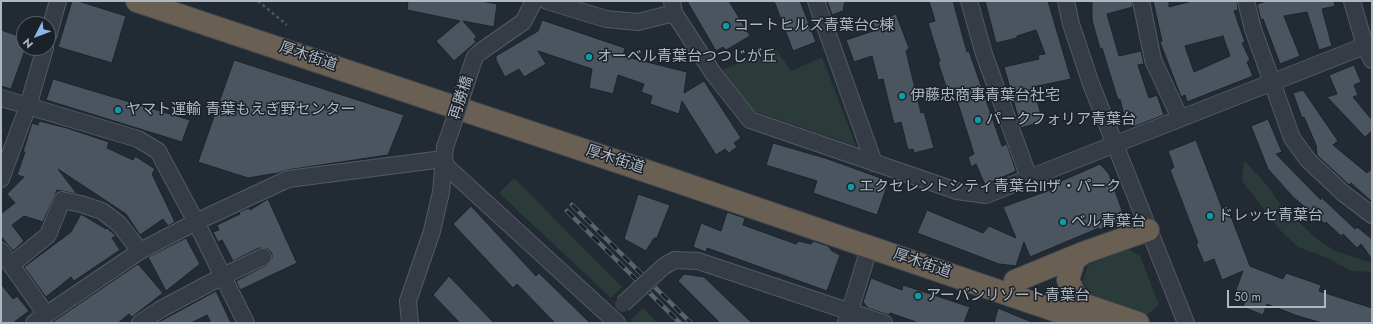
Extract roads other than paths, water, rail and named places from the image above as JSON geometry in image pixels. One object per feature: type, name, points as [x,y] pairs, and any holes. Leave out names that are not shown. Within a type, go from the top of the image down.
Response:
[{"type":"highway","name":"厚木街道","points":[[137,1],[1082,317],[1138,323]]},
{"type":"highway","name":"厚木街道","points":[[183,1],[1015,281],[1082,317]]},
{"type":"highway","points":[[1015,281],[1083,253],[1148,230]]},
{"type":"highway","points":[[1082,317],[1068,280],[1074,260],[1083,253]]},
{"type":"street","points":[[54,16],[58,1]]},
{"type":"street","name":"再勝橋","points":[[410,323],[408,301],[432,231],[440,192],[443,159],[475,57],[523,22],[534,1]]},
{"type":"street","points":[[547,1],[606,19],[638,22],[673,7],[713,73],[750,120],[957,192],[986,195],[1272,82],[1370,50],[1352,1]]},
{"type":"street","points":[[816,1],[874,163]]},
{"type":"street","points":[[969,1],[984,54],[1029,178]]},
{"type":"street","points":[[1066,1],[1071,24],[1085,64],[1148,230],[1186,323]]},
{"type":"street","points":[[1141,1],[1154,60],[1180,118]]},
{"type":"street","points":[[1246,1],[1253,29],[1292,138],[1308,160],[1343,193],[1372,215]]},
{"type":"street","points":[[1,179],[28,106],[43,56]]},
{"type":"street","points":[[1,98],[138,138],[158,151],[196,222],[246,323]]},
{"type":"street","points":[[1,251],[11,265],[40,318],[140,251],[196,222],[288,179],[443,159],[448,168],[614,319],[623,304],[664,266],[675,260],[698,261],[848,318],[884,323]]},
{"type":"street","points":[[11,265],[48,235],[62,200],[81,204],[102,212],[119,224],[140,251]]},
{"type":"street","points":[[848,318],[870,246]]},
{"type":"street","points":[[140,323],[223,276],[263,257]]},
{"type":"railway","points":[[572,205],[691,323]]},
{"type":"railway","points":[[567,211],[680,323]]},
{"type":"place","name":"コートヒルズ青葉台C棟","points":[[726,26]]},
{"type":"place","name":"オーベル青葉台つつじが丘","points":[[589,57]]},
{"type":"place","name":"伊藤忠商事青葉台社宅","points":[[902,96]]},
{"type":"place","name":"ヤマト運輸 青葉もえぎ野センター","points":[[118,110]]},
{"type":"place","name":"パークフォリア青葉台","points":[[978,120]]},
{"type":"place","name":"エクセレントシティ青葉台IIザ・パーク","points":[[851,187]]},
{"type":"place","name":"ドレッセ青葉台","points":[[1210,216]]},
{"type":"place","name":"ベル青葉台","points":[[1063,222]]},
{"type":"place","name":"アーバンリゾート青葉台","points":[[918,296]]}]
